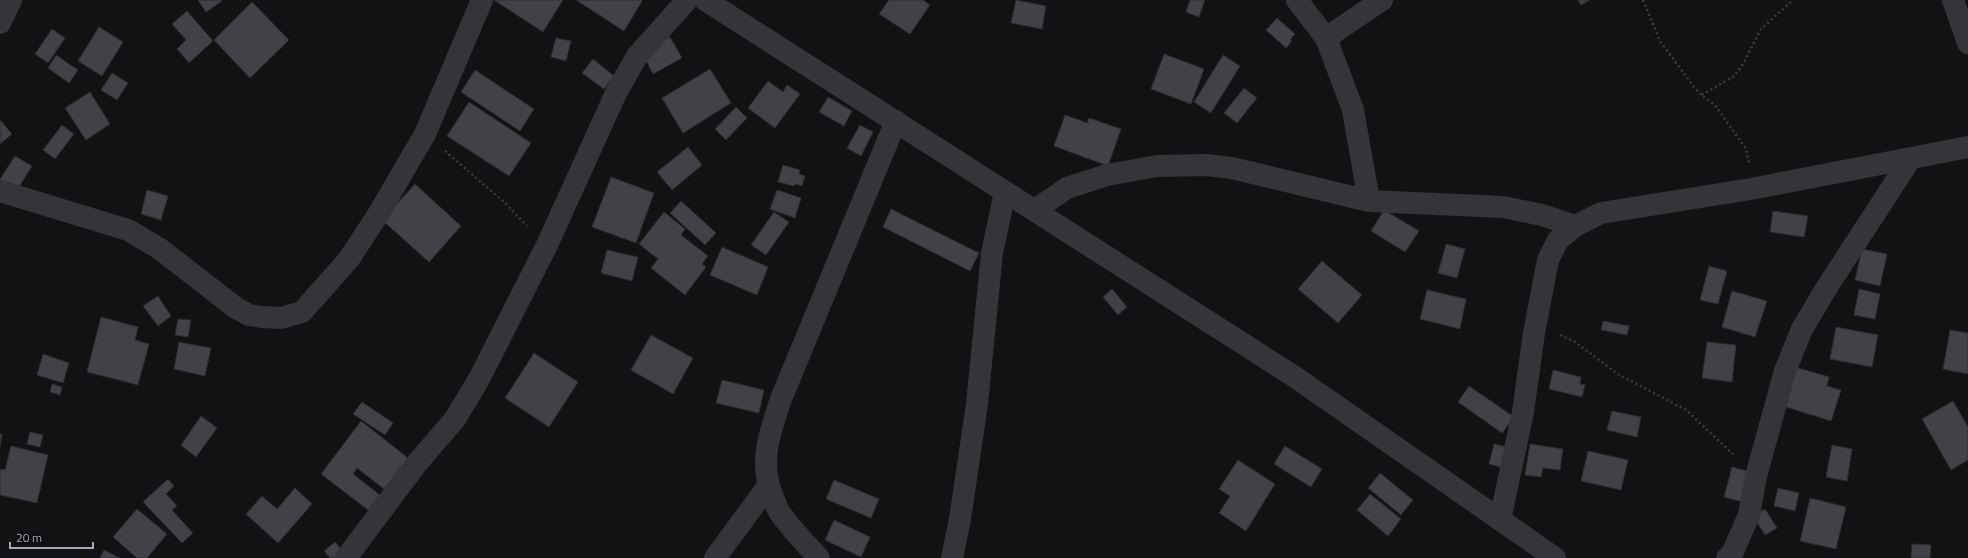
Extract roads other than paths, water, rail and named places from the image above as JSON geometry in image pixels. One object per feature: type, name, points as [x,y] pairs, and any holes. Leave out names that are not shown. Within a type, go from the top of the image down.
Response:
[{"type":"street","points":[[0,23],[11,0]]},
{"type":"street","points":[[0,191],[128,230],[160,249],[236,308],[249,315],[281,318],[302,312],[349,259],[379,213],[425,134],[482,0]]},
{"type":"street","points":[[346,558],[418,462],[455,419],[479,379],[547,245],[616,92],[637,56],[687,0]]},
{"type":"street","points":[[705,0],[1295,377],[1500,520],[1532,552],[1555,558]]},
{"type":"street","points":[[1297,0],[1326,38],[1353,110],[1369,201]]},
{"type":"street","points":[[1326,38],[1382,0]]},
{"type":"street","points":[[1953,0],[1968,43]]},
{"type":"street","points":[[818,558],[780,513],[768,486],[766,474],[766,449],[769,434],[781,398],[896,121]]},
{"type":"street","points":[[1500,520],[1523,412],[1534,333],[1548,260],[1558,240],[1575,226],[1601,213],[1751,189],[1968,148]]},
{"type":"street","points":[[1727,558],[1732,554],[1750,515],[1756,476],[1785,371],[1802,329],[1827,287],[1911,158]]},
{"type":"street","points":[[1034,210],[1066,188],[1107,175],[1157,166],[1208,165],[1232,168],[1369,201],[1503,207],[1542,215],[1575,226]]},
{"type":"street","points":[[952,558],[960,519],[977,404],[992,254],[1005,192]]},
{"type":"street","points":[[715,558],[768,486]]}]
